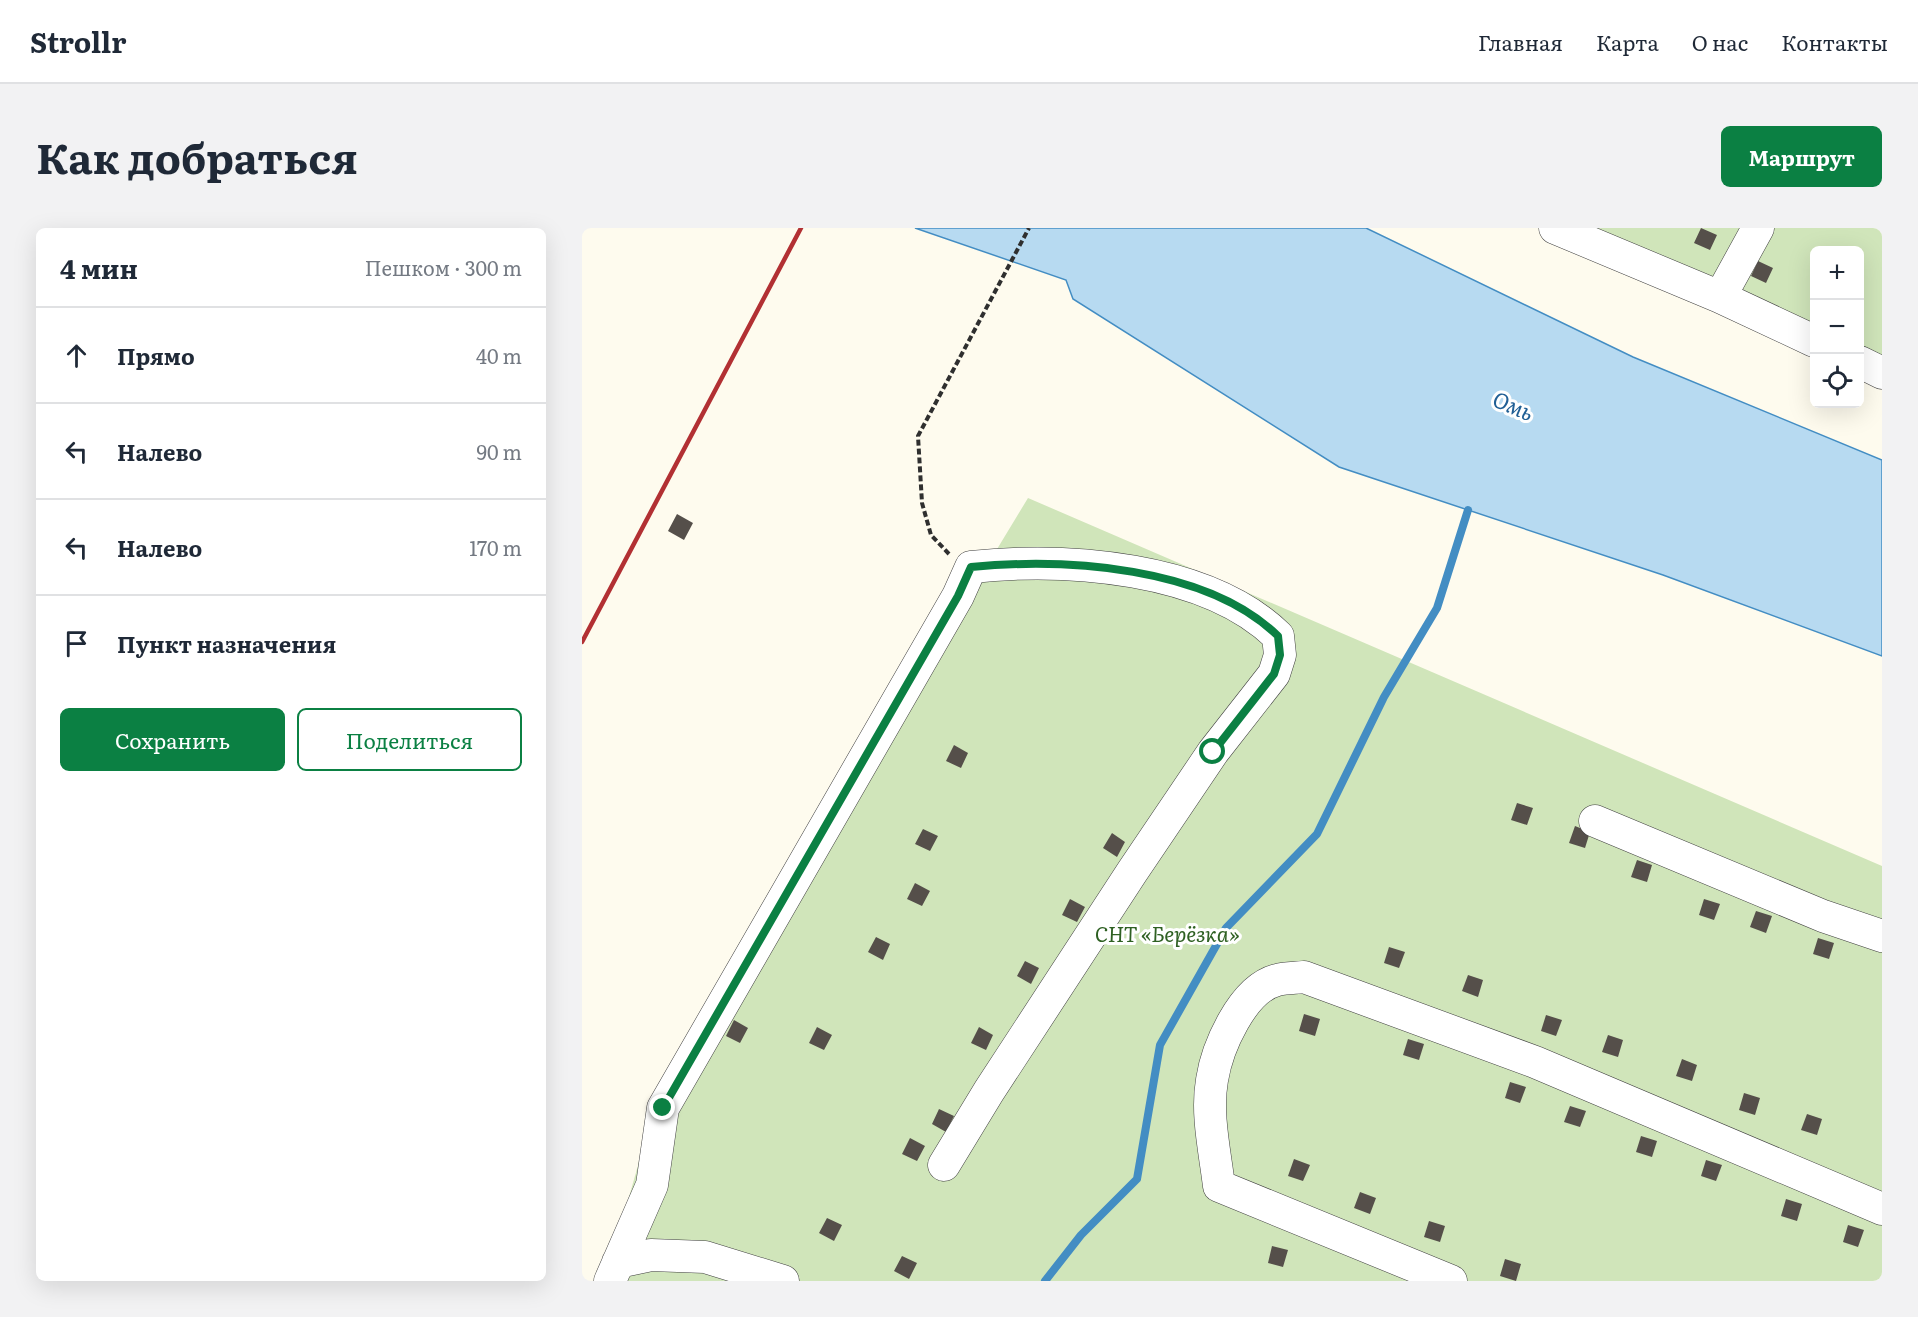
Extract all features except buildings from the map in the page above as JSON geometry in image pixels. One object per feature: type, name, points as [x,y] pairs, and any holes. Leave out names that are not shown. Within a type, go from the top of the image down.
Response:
[{"type":"lane","points":[[1555,228],[1720,297],[1810,340]]},
{"type":"lane","points":[[1720,297],[1758,228]]},
{"type":"lane","points":[[1864,364],[1882,373]]},
{"type":"lane","points":[[614,1271],[652,1185],[663,1108],[958,596],[971,567],[1010,563],[1062,563],[1121,569],[1161,577],[1211,595],[1261,619],[1278,636],[1280,655],[1274,674],[1213,752],[989,1091],[944,1165]]},
{"type":"lane","points":[[1595,821],[1812,911],[1882,936]]},
{"type":"lane","points":[[1451,1281],[1219,1186],[1211,1118],[1212,1080],[1226,1035],[1247,998],[1275,980],[1305,976],[1535,1062],[1882,1209]]},
{"type":"lane","points":[[614,1271],[651,1255],[705,1257],[783,1281]]},
{"type":"path","points":[[971,567],[947,553],[931,535],[922,503],[918,436],[1029,228]]},
{"type":"green space","points":[[1580,228],[1882,228],[1882,362],[1864,354],[1864,246],[1810,246],[1810,329]]},
{"type":"green space","name":"СНТ «Берёзка»","points":[[1028,498],[1882,866],[1882,1281],[605,1281],[651,1120]]},
{"type":"water","name":"Омь","points":[[915,228],[1366,228],[1633,357],[1882,460],[1882,656],[1663,575],[1339,467],[1073,299],[1066,280]]},
{"type":"waterway","points":[[1045,1281],[1081,1235],[1137,1179],[1160,1045],[1226,928],[1317,834],[1384,697],[1437,608],[1468,510]]},
{"type":"railway","points":[[582,642],[801,228]]},
{"type":"route","points":[[663,1108],[777,906],[958,596],[971,567],[1010,563],[1062,563],[1121,569],[1161,577],[1211,595],[1261,619],[1278,636],[1280,655],[1274,674],[1213,752]]}]
